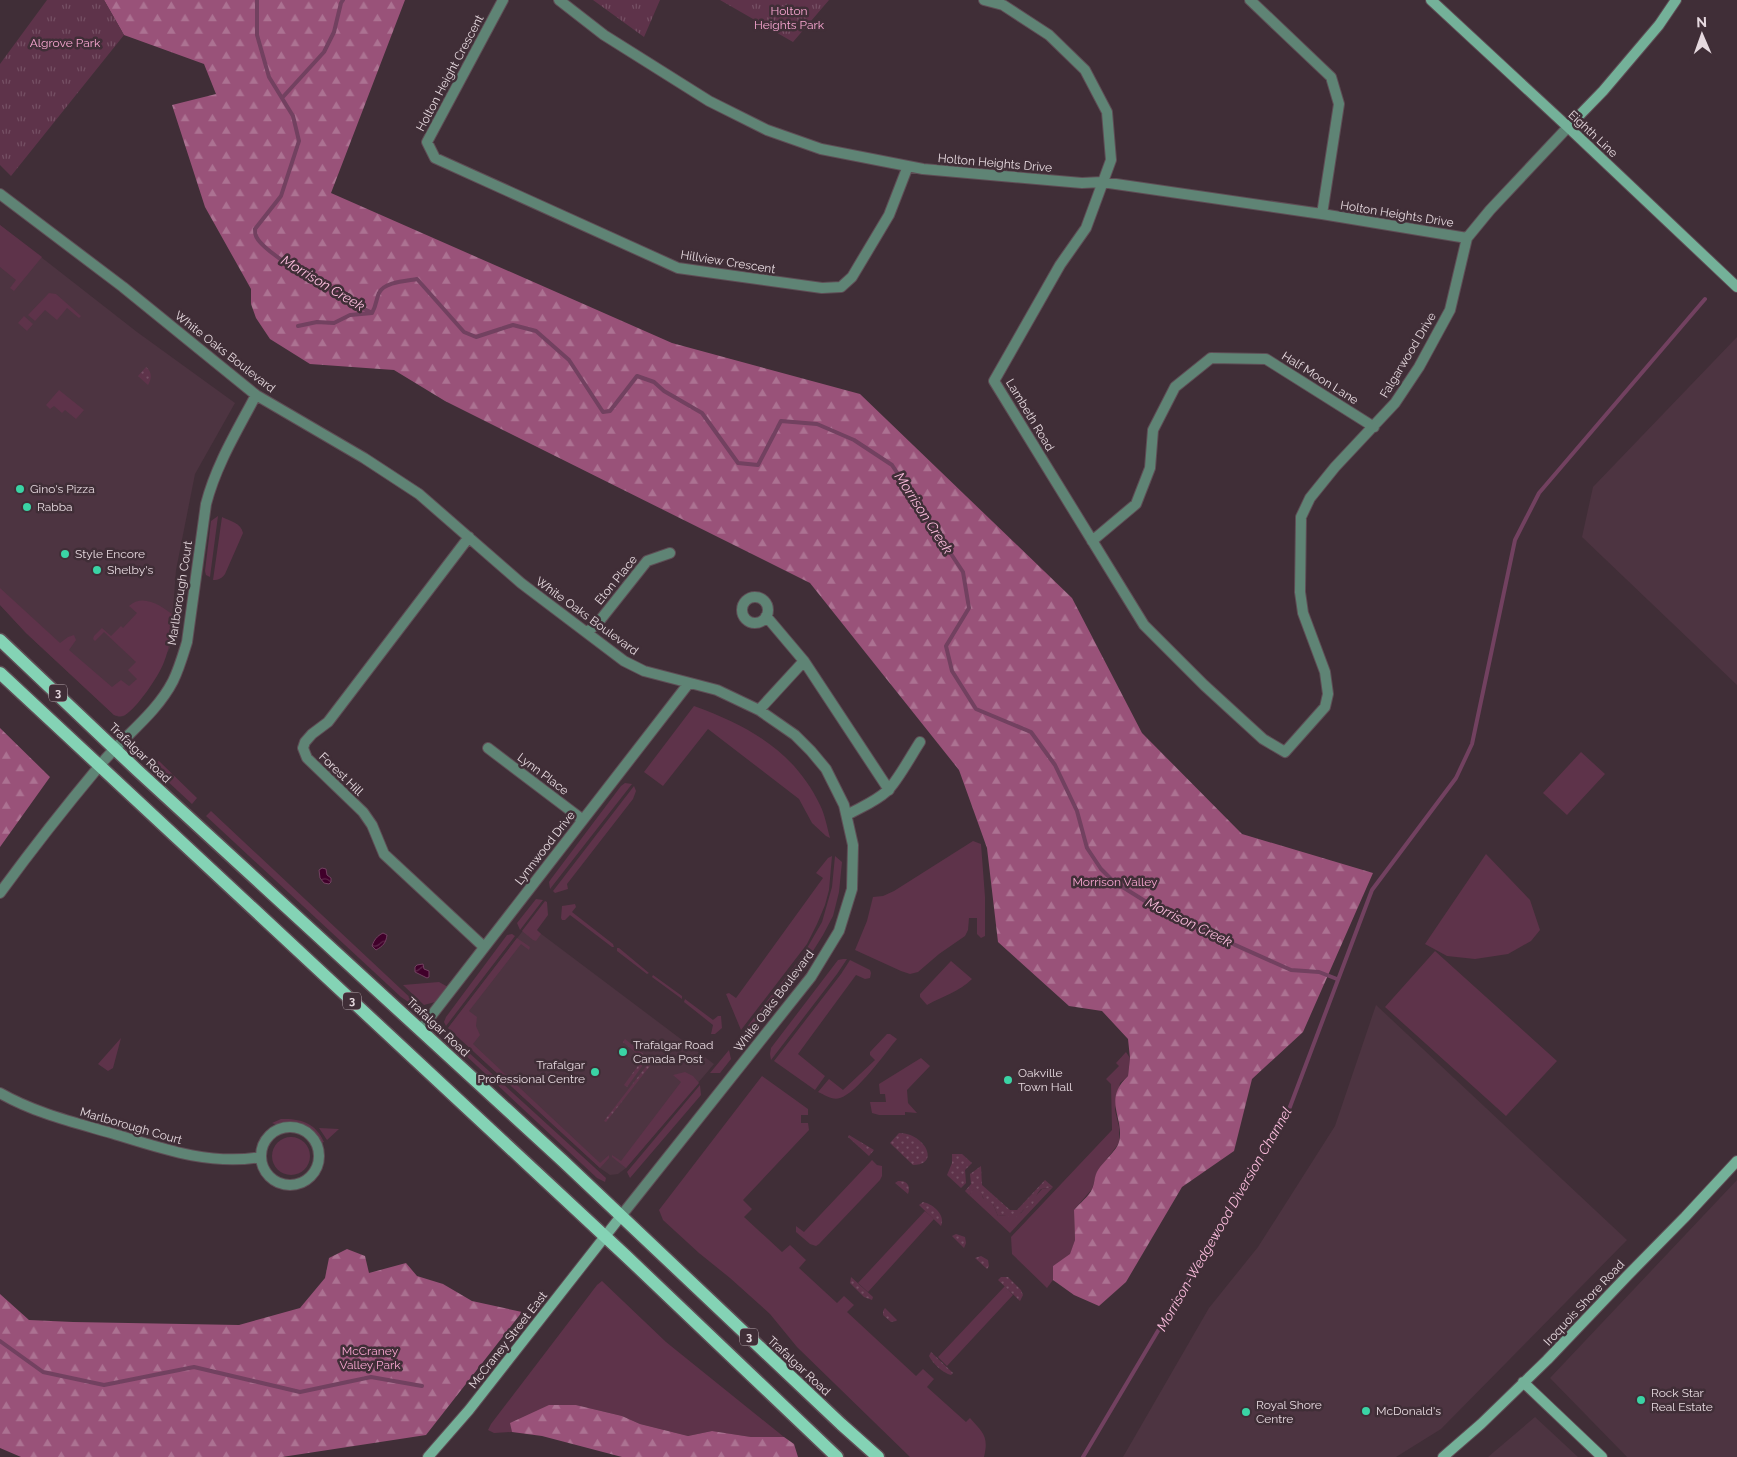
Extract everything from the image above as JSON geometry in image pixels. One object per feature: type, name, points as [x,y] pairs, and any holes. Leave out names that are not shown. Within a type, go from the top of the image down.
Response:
[{"type":"main road","name":"Trafalgar Road","points":[[0,640],[114,748],[421,1029],[878,1457]]},
{"type":"main road","name":"3","points":[[0,673],[605,1236],[837,1457]]},
{"type":"street","name":"Holton Height Crescent","points":[[435,158],[427,142],[503,0]]},
{"type":"street","name":"Holton Heights Drive","points":[[559,0],[604,35],[709,101],[767,130],[821,149],[933,170],[1082,183],[1102,182],[1322,214],[1467,238]]},
{"type":"street","name":"Lambeth Road","points":[[984,0],[1003,5],[1049,35],[1085,70],[1107,112],[1112,160],[1086,228],[1060,265],[994,381],[1144,625],[1204,685],[1263,739],[1285,752]]},
{"type":"street","points":[[1250,0],[1332,77],[1339,104],[1322,214]]},
{"type":"street","name":"Eighth Line","points":[[1431,0],[1737,287]]},
{"type":"street","name":"Falgarwood Drive","points":[[1285,752],[1325,707],[1328,694],[1325,672],[1303,613],[1300,592],[1301,517],[1310,498],[1335,467],[1396,403],[1419,367],[1450,310],[1467,238],[1490,210],[1603,91],[1653,32],[1676,0]]},
{"type":"street","name":"Hillview Crescent","points":[[435,158],[678,268],[822,288],[841,287],[852,277],[889,216],[908,166]]},
{"type":"street","name":"White Oaks Boulevard","points":[[0,194],[123,287],[256,395],[364,458],[419,494],[522,583],[624,661],[644,671],[718,690],[759,710],[795,735],[826,769],[836,786],[847,815],[853,845],[852,889],[839,931],[816,969],[793,999],[605,1236]]},
{"type":"street","name":"Half Moon Lane","points":[[1092,540],[1136,504],[1150,468],[1152,430],[1175,387],[1211,358],[1266,359],[1374,426]]},
{"type":"street","name":"Marlborough Court","points":[[0,893],[30,852],[99,766],[153,709],[172,682],[187,642],[206,504],[212,483],[256,395]]},
{"type":"street","name":"Forest Hill","points":[[469,537],[328,722],[312,734],[305,742],[303,748],[304,753],[316,768],[363,812],[372,825],[384,854],[484,947]]},
{"type":"street","name":"Eton Place","points":[[587,633],[647,561],[670,553]]},
{"type":"street","points":[[766,616],[804,661],[889,790]]},
{"type":"street","points":[[759,710],[804,661]]},
{"type":"street","name":"Lynnwood Drive","points":[[421,1029],[689,683]]},
{"type":"street","points":[[847,815],[867,806],[889,790],[920,742]]},
{"type":"street","name":"Lynn Place","points":[[488,748],[583,820]]},
{"type":"street","name":"Marlborough Court","points":[[0,1093],[19,1104],[50,1116],[148,1145],[203,1158],[230,1160],[261,1157]]},
{"type":"street","points":[[287,1127],[295,1128],[310,1135],[315,1141],[319,1153],[317,1169],[308,1179],[290,1185],[280,1183],[272,1178],[266,1171],[261,1157],[263,1146],[267,1139],[279,1129],[287,1127]]},
{"type":"street","name":"Iroquois Shore Road","points":[[1443,1457],[1481,1424],[1547,1360],[1686,1217],[1737,1161]]},
{"type":"street","name":"McCraney Street East","points":[[428,1457],[470,1410],[605,1236]]},
{"type":"street","points":[[1523,1382],[1602,1457]]},
{"type":"shaded area","points":[[0,225],[137,332],[235,403],[195,474],[176,570],[170,648],[130,710],[124,716],[114,715],[26,633],[0,605]]},
{"type":"shaded area","points":[[1737,337],[1737,685],[1582,537],[1593,487]]},
{"type":"shaded area","points":[[528,924],[714,1064],[626,1168],[618,1174],[610,1175],[600,1168],[448,1028]]},
{"type":"shaded area","points":[[1376,1005],[1627,1240],[1441,1429],[1396,1457],[1123,1457],[1209,1308],[1258,1247],[1335,1126]]},
{"type":"shaded area","points":[[1737,1180],[1737,1457],[1627,1457],[1550,1378]]},
{"type":"shaded area","points":[[1535,1417],[1578,1457],[1488,1457]]},
{"type":"green space","name":"Algrove Park","points":[[47,0],[104,0],[124,35],[11,176],[0,165],[0,64]]},
{"type":"green space","name":"Morrison Valley","points":[[104,0],[405,0],[331,193],[672,343],[860,394],[1072,598],[1142,733],[1242,834],[1373,873],[1303,1032],[1252,1079],[1234,1151],[1182,1187],[1126,1282],[1099,1306],[1074,1295],[1053,1280],[1053,1266],[1070,1254],[1075,1240],[1074,1210],[1091,1192],[1098,1170],[1116,1149],[1119,1142],[1120,1133],[1115,1101],[1120,1085],[1128,1076],[1130,1058],[1128,1039],[1102,1011],[1069,1006],[998,942],[987,848],[959,770],[810,583],[445,401],[394,370],[310,364],[270,339],[256,318],[251,304],[251,289],[205,207],[172,105],[216,94],[204,64],[124,35]]},
{"type":"green space","points":[[593,0],[660,0],[644,37]]},
{"type":"green space","name":"Holton Heights Park","points":[[720,0],[829,0],[793,42]]},
{"type":"green space","points":[[0,225],[42,257],[14,291],[10,288],[16,280],[0,267]]},
{"type":"green space","points":[[49,293],[56,294],[81,316],[79,318],[67,308],[57,320],[45,310],[35,321],[28,315]]},
{"type":"green space","points":[[24,316],[33,324],[27,331],[18,323]]},
{"type":"green space","points":[[146,367],[151,375],[148,385],[138,376]]},
{"type":"green space","points":[[59,390],[84,410],[76,419],[65,410],[62,413],[54,406],[50,409],[46,405]]},
{"type":"green space","points":[[218,516],[210,577],[206,575],[205,571],[211,521]]},
{"type":"green space","points":[[222,517],[238,525],[243,533],[225,574],[217,580],[213,580]]},
{"type":"green space","points":[[0,588],[60,643],[74,635],[76,640],[69,650],[112,687],[121,680],[129,686],[137,679],[128,670],[136,662],[104,632],[95,641],[93,639],[94,636],[102,628],[111,636],[121,626],[123,628],[137,613],[129,606],[134,602],[152,602],[174,616],[168,651],[161,668],[147,691],[130,711],[122,716],[114,715],[26,633],[0,605]]},
{"type":"green space","points":[[694,706],[733,722],[768,743],[783,755],[809,786],[822,809],[830,838],[812,823],[799,799],[708,729],[663,786],[644,772]]},
{"type":"green space","points":[[0,728],[50,777],[0,847]]},
{"type":"green space","points":[[1581,752],[1605,774],[1567,815],[1543,793]]},
{"type":"green space","points":[[155,761],[159,761],[197,798],[192,804],[150,765]]},
{"type":"green space","points":[[625,783],[632,784],[550,889],[549,882],[551,879]]},
{"type":"green space","points":[[634,786],[636,791],[633,799],[567,884],[568,889],[555,893],[553,891]]},
{"type":"green space","points":[[211,811],[418,1005],[410,1003],[401,997],[206,816]]},
{"type":"green space","points":[[973,841],[981,844],[985,897],[985,936],[981,938],[977,934],[977,918],[969,918],[968,930],[965,936],[939,954],[918,972],[910,974],[855,950],[867,921],[873,897],[883,896],[894,891]]},
{"type":"green space","points":[[1486,854],[1530,900],[1540,930],[1531,941],[1508,954],[1475,959],[1447,956],[1425,944]]},
{"type":"green space","points":[[832,856],[829,890],[825,905],[807,944],[741,1030],[726,994],[729,993],[736,998],[823,878],[816,873],[828,858]]},
{"type":"green space","points":[[835,856],[842,862],[839,892],[833,916],[808,959],[752,1031],[743,1032],[803,955],[822,922],[832,887]]},
{"type":"green space","points":[[536,899],[543,900],[520,930],[517,923]]},
{"type":"green space","points":[[545,901],[547,902],[548,915],[537,930],[541,934],[536,941],[522,931]]},
{"type":"green space","points":[[575,904],[576,907],[572,912],[613,944],[614,947],[570,915],[565,920],[562,920],[562,906]]},
{"type":"green space","points":[[512,934],[515,936],[446,1026],[444,1022],[446,1017],[507,935]]},
{"type":"green space","points":[[517,938],[530,947],[529,950],[521,944],[469,1011],[477,1017],[476,1026],[480,1035],[473,1044],[600,1163],[609,1155],[609,1158],[600,1168],[448,1028]]},
{"type":"green space","points":[[617,948],[649,973],[647,974],[617,951]]},
{"type":"green space","points":[[1435,951],[1557,1061],[1506,1116],[1385,1007]]},
{"type":"green space","points":[[847,959],[771,1060],[771,1048],[838,960]]},
{"type":"green space","points":[[850,960],[870,970],[870,978],[865,979],[856,975],[798,1054],[825,1076],[815,1090],[774,1061]]},
{"type":"green space","points":[[951,961],[972,979],[956,991],[927,1005],[920,997],[920,994]]},
{"type":"green space","points":[[653,975],[682,996],[682,999],[652,977]]},
{"type":"green space","points":[[439,982],[448,987],[435,1002],[424,1005],[403,985]]},
{"type":"green space","points":[[685,999],[713,1020],[721,1016],[722,1028],[715,1034],[711,1034],[713,1025],[684,1002]]},
{"type":"green space","points":[[443,1029],[606,1178],[605,1182],[597,1178],[447,1038]]},
{"type":"green space","points":[[887,1034],[897,1039],[870,1072],[847,1095],[835,1099],[818,1092],[829,1079],[843,1090],[875,1060],[870,1055],[870,1052]]},
{"type":"green space","points":[[121,1038],[113,1068],[108,1071],[98,1064]]},
{"type":"green space","points":[[625,1039],[648,1058],[627,1087],[624,1085],[643,1059],[623,1042]]},
{"type":"green space","points":[[729,1050],[731,1059],[720,1073],[710,1073]]},
{"type":"green space","points":[[1126,1052],[1130,1058],[1128,1076],[1120,1083],[1115,1110],[1119,1127],[1119,1143],[1097,1172],[1092,1189],[1074,1210],[1075,1240],[1070,1255],[1053,1266],[1053,1280],[1047,1288],[1012,1254],[1011,1237],[1112,1130],[1111,1084],[1106,1079],[1119,1066],[1116,1063]]},
{"type":"green space","points":[[921,1058],[930,1066],[907,1090],[908,1103],[917,1113],[905,1112],[905,1115],[879,1115],[872,1113],[870,1102],[886,1102],[885,1094],[880,1094],[879,1084]]},
{"type":"green space","points":[[651,1060],[653,1062],[606,1122],[604,1121]]},
{"type":"green space","points":[[685,1072],[693,1076],[699,1083],[626,1168],[612,1155],[621,1161],[681,1082],[673,1075]]},
{"type":"green space","points":[[762,1076],[808,1109],[808,1115],[801,1115],[801,1123],[808,1123],[809,1130],[743,1200],[752,1209],[744,1217],[782,1252],[790,1245],[806,1260],[799,1268],[837,1303],[844,1296],[854,1305],[847,1312],[916,1376],[923,1369],[934,1379],[927,1387],[966,1422],[970,1418],[984,1435],[986,1444],[984,1457],[910,1457],[797,1347],[770,1314],[663,1220],[659,1210]]},
{"type":"green space","points":[[700,1085],[701,1095],[630,1178],[627,1172]]},
{"type":"green space","points":[[281,1119],[307,1123],[317,1130],[324,1142],[320,1143],[314,1134],[302,1126],[272,1123]]},
{"type":"green space","points":[[319,1128],[339,1129],[327,1140]]},
{"type":"green space","points":[[899,1133],[908,1134],[922,1143],[928,1155],[922,1164],[913,1165],[890,1143]]},
{"type":"green space","points":[[849,1135],[874,1150],[869,1156],[848,1137]]},
{"type":"green space","points":[[291,1137],[305,1142],[310,1156],[305,1170],[291,1175],[277,1170],[272,1156],[277,1142]]},
{"type":"green space","points":[[952,1154],[962,1154],[972,1163],[965,1170],[966,1183],[961,1188],[947,1175],[952,1163]]},
{"type":"green space","points":[[872,1160],[877,1165],[882,1166],[880,1180],[819,1244],[816,1246],[810,1244],[796,1232],[796,1226],[804,1232]]},
{"type":"green space","points":[[981,1166],[982,1185],[1010,1210],[1017,1210],[1045,1180],[1053,1187],[1041,1189],[1032,1205],[1024,1209],[1013,1219],[1006,1215],[998,1216],[993,1204],[985,1201],[980,1191],[975,1188],[969,1195],[965,1191],[971,1184],[970,1174]]},
{"type":"green space","points":[[904,1181],[908,1184],[908,1194],[895,1183]]},
{"type":"green space","points":[[975,1187],[981,1191],[983,1198],[993,1204],[998,1216],[1021,1213],[1025,1208],[1033,1204],[1034,1198],[1042,1189],[1053,1187],[1010,1233],[969,1195]]},
{"type":"green space","points":[[923,1202],[931,1205],[938,1211],[942,1218],[941,1226],[919,1205]]},
{"type":"green space","points":[[925,1211],[934,1219],[868,1292],[858,1283]]},
{"type":"green space","points":[[956,1234],[965,1237],[966,1243],[964,1248],[952,1236]]},
{"type":"green space","name":"McCraney Valley Park","points":[[347,1249],[365,1256],[369,1273],[406,1263],[417,1276],[443,1284],[472,1301],[522,1312],[426,1435],[282,1457],[21,1457],[0,1448],[0,1294],[29,1320],[239,1325],[300,1308],[325,1278],[329,1258]]},
{"type":"green space","points":[[981,1256],[988,1260],[989,1266],[987,1269],[975,1258]]},
{"type":"green space","points":[[851,1277],[873,1297],[872,1300],[864,1297],[850,1283]]},
{"type":"green space","points":[[1001,1277],[1008,1277],[1021,1290],[1023,1295],[1020,1301],[998,1280]]},
{"type":"green space","points":[[602,1281],[666,1342],[784,1437],[751,1437],[712,1431],[688,1436],[640,1424],[622,1416],[576,1405],[529,1416],[511,1423],[512,1432],[494,1433],[488,1430],[597,1285]]},
{"type":"green space","points":[[1005,1286],[1013,1295],[947,1366],[938,1357]]},
{"type":"green space","points":[[885,1308],[896,1321],[891,1322],[883,1315]]},
{"type":"green space","points":[[931,1352],[953,1373],[951,1375],[933,1362],[929,1356]]},
{"type":"green space","points":[[549,1405],[576,1405],[622,1416],[640,1424],[688,1436],[712,1431],[751,1437],[784,1437],[794,1444],[798,1457],[622,1457],[542,1436],[512,1432],[510,1423]]},
{"type":"water","points":[[322,868],[326,869],[327,875],[331,878],[329,884],[324,883],[320,878],[319,870]]},
{"type":"water","points":[[383,933],[387,935],[386,940],[376,950],[372,946],[377,937]]},
{"type":"water","points":[[423,964],[424,969],[429,971],[429,977],[427,978],[415,972],[417,965]]},
{"type":"waterway","name":"Morrison Creek","points":[[257,0],[257,35],[269,77],[293,116],[299,141],[281,196],[255,229],[256,236],[262,244],[309,278],[372,313],[382,289],[396,283],[417,279],[464,332],[476,337],[513,325],[536,331],[569,360],[603,412],[610,411],[637,376],[654,382],[664,391],[702,413],[738,463],[758,465],[781,421],[817,424],[854,440],[892,465],[963,572],[969,608],[946,646],[952,671],[976,709],[1031,732],[1055,765],[1077,811],[1087,848],[1101,869],[1113,881],[1164,913],[1291,970],[1319,972],[1337,979]]},
{"type":"waterway","points":[[282,98],[324,52],[334,32],[343,0]]},
{"type":"waterway","name":"Morrison-Wedgewood Diversion Channel","points":[[1083,1457],[1288,1112],[1372,890],[1456,778],[1472,744],[1515,540],[1539,493],[1705,299]]},
{"type":"waterway","points":[[298,326],[317,322],[334,323],[350,315],[372,313]]},
{"type":"waterway","points":[[0,1341],[43,1372],[104,1385],[194,1367],[300,1392],[371,1377],[422,1386]]},
{"type":"place","name":"Gino's Pizza","points":[[20,489]]},
{"type":"place","name":"Rabba","points":[[27,507]]},
{"type":"place","name":"Style Encore","points":[[65,554]]},
{"type":"place","name":"Shelby's","points":[[97,570]]},
{"type":"place","name":"Trafalgar Road Canada Post","points":[[623,1052]]},
{"type":"place","name":"Trafalgar Professional Centre","points":[[595,1072]]},
{"type":"place","name":"Oakville Town Hall","points":[[1008,1080]]},
{"type":"place","name":"Rock Star Real Estate","points":[[1641,1400]]},
{"type":"place","name":"McDonald's","points":[[1366,1411]]},
{"type":"place","name":"Royal Shore Centre","points":[[1246,1412]]}]
